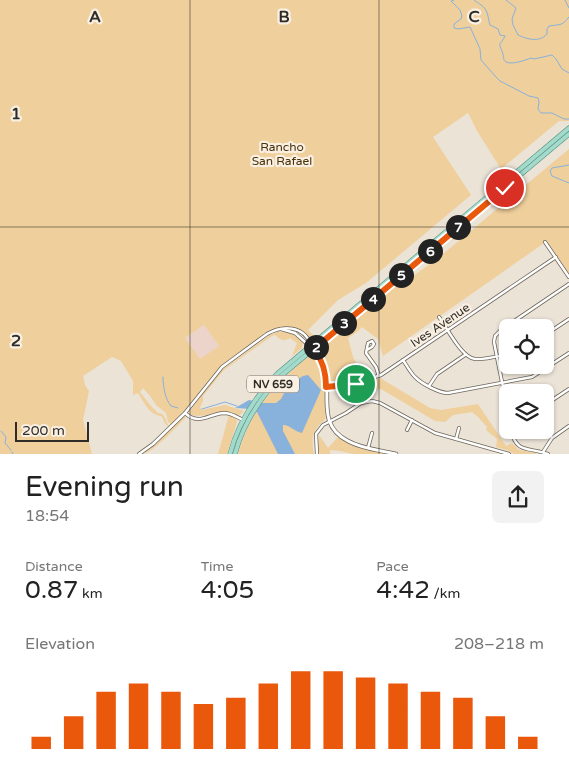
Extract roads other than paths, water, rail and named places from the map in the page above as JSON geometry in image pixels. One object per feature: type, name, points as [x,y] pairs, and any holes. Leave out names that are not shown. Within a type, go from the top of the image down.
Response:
[{"type":"main road","name":"NV 659","points":[[245,421],[247,412],[273,377],[312,347],[563,136],[569,128]]},
{"type":"main road","name":"NV 659","points":[[563,136],[569,134]]},
{"type":"main road","name":"NV 659","points":[[230,454],[234,440],[259,402],[269,389],[312,347]]},
{"type":"main road","points":[[235,454],[245,421]]},
{"type":"street","points":[[545,242],[569,277]]},
{"type":"street","name":"Ives Avenue","points":[[326,387],[351,385],[379,376],[556,257]]},
{"type":"street","points":[[502,383],[494,340],[495,336],[498,332],[569,284]]},
{"type":"street","points":[[439,317],[465,355],[475,359],[497,356]]},
{"type":"street","points":[[554,329],[569,319]]},
{"type":"street","points":[[139,454],[153,444],[185,413],[226,364],[267,334],[281,329],[295,334],[312,347],[321,359],[326,376],[326,410],[329,421],[336,432],[345,440],[354,444],[396,454]]},
{"type":"street","points":[[367,350],[366,355],[374,365],[379,376]]},
{"type":"street","points":[[403,360],[415,377],[445,394],[532,377],[569,353]]},
{"type":"street","points":[[429,386],[437,374],[465,355]]},
{"type":"street","points":[[554,400],[569,389]]},
{"type":"street","points":[[317,454],[316,434],[320,427],[361,403],[372,401],[380,403],[435,433],[509,454]]},
{"type":"street","points":[[185,413],[192,418],[198,419],[224,413],[231,414],[245,421]]},
{"type":"street","points":[[407,430],[412,420]]},
{"type":"street","points":[[543,452],[552,438],[569,426]]},
{"type":"street","points":[[456,439],[459,428]]},
{"type":"street","points":[[368,448],[372,433]]},
{"type":"street","points":[[513,439],[522,448],[548,454]]},
{"type":"water","points":[[308,375],[321,390],[302,433],[283,425],[283,431],[295,454],[278,454],[257,412],[252,409],[235,408],[249,400],[262,403],[276,403],[281,399],[288,385]]},
{"type":"waterway","points":[[454,0],[451,1],[460,10],[462,16],[454,24],[454,28],[470,27],[480,49],[481,60],[496,77],[529,96],[538,98],[538,109],[541,113],[552,113],[564,119],[569,119]]},
{"type":"waterway","points":[[474,0],[485,9],[490,25],[498,29],[500,35],[505,36],[500,45],[506,62],[515,63],[531,58],[552,55],[562,69],[569,73]]},
{"type":"waterway","points":[[506,0],[516,8],[512,19],[513,25],[518,35],[525,38],[540,39],[547,34],[549,26],[562,24],[569,17]]},
{"type":"waterway","points":[[565,0],[569,8]]},
{"type":"waterway","points":[[569,165],[552,168],[550,171],[552,176],[569,183]]},
{"type":"waterway","points":[[163,377],[167,400],[171,406],[178,408]]},
{"type":"waterway","points":[[202,409],[225,402],[237,406]]},
{"type":"waterway","points":[[1,431],[6,437],[5,443],[11,450]]},
{"type":"park label","name":"Rancho San Rafael","points":[[282,154]]}]
